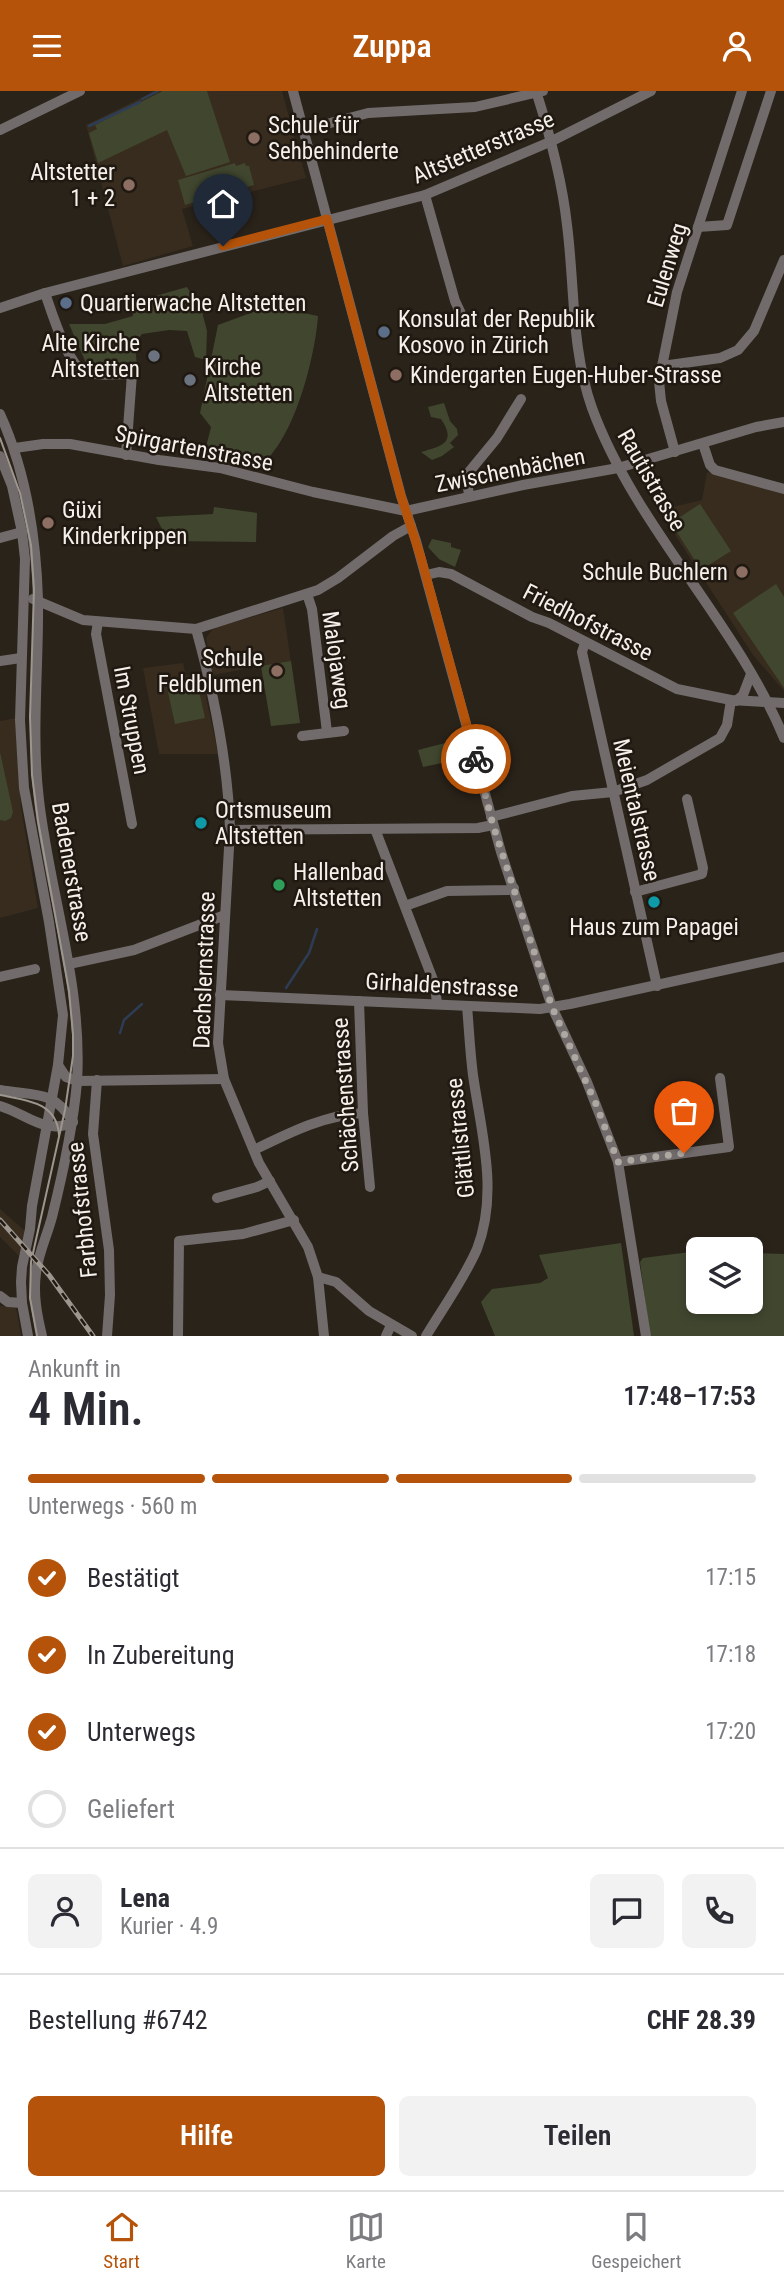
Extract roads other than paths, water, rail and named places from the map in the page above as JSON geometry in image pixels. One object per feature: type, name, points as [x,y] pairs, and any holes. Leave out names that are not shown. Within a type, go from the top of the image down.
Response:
[{"type":"street","points":[[0,130],[80,91]]},
{"type":"street","points":[[293,91],[492,821],[552,1007],[596,1104],[618,1162],[646,1336]]},
{"type":"street","name":"Altstetterstrasse","points":[[0,308],[45,293],[425,195],[551,141],[651,91]]},
{"type":"street","name":"Eulenweg","points":[[675,452],[661,401],[659,381],[677,292],[742,91]]},
{"type":"street","points":[[698,227],[727,225],[771,91]]},
{"type":"street","points":[[304,130],[368,113],[475,107],[539,92]]},
{"type":"street","name":"Rautistrasse","points":[[539,92],[568,227],[573,318],[582,372],[592,407],[618,468],[751,674],[784,738]]},
{"type":"street","points":[[425,195],[455,301],[464,320]]},
{"type":"street","points":[[662,366],[720,358],[738,350],[754,331],[784,260]]},
{"type":"street","points":[[45,293],[69,355],[78,368],[92,373],[132,373],[126,455]]},
{"type":"street","points":[[469,496],[467,479],[470,472],[497,438],[521,399]]},
{"type":"street","name":"Badenerstrasse","points":[[0,414],[15,448],[32,528],[38,600],[36,760],[39,802],[78,1021],[73,1122],[36,1275],[35,1301],[41,1336]]},
{"type":"street","name":"Zwischenbächen","points":[[406,511],[469,496],[618,468],[756,427],[784,422]]},
{"type":"street","name":"Spirgartenstrasse","points":[[15,448],[58,443],[238,471],[313,492],[406,511]]},
{"type":"street","points":[[704,444],[710,465],[715,470],[784,489]]},
{"type":"street","name":"Badenerstrasse","points":[[0,456],[12,486],[22,531],[26,569],[20,720],[24,789],[62,1002],[58,1065],[22,1267],[22,1303],[28,1336]]},
{"type":"street","points":[[25,597],[67,614],[98,622],[196,628],[307,594],[331,583],[393,536],[411,526]]},
{"type":"street","points":[[0,538],[22,531]]},
{"type":"street","name":"Friedhofstrasse","points":[[426,575],[439,572],[451,574],[677,689],[733,701],[784,703]]},
{"type":"street","name":"Malojaweg","points":[[307,594],[312,609],[327,732]]},
{"type":"street","name":"Im Struppen","points":[[98,622],[96,634],[132,824]]},
{"type":"street","name":"Dachslernstrasse","points":[[196,628],[221,738],[230,830],[218,1043],[224,1079],[254,1150],[308,1247],[317,1277],[324,1336]]},
{"type":"street","name":"Meientalstrasse","points":[[585,643],[582,652],[657,986]]},
{"type":"street","points":[[0,661],[21,658]]},
{"type":"street","points":[[230,830],[478,828],[558,799],[613,792],[647,780],[720,738],[727,725],[733,701],[743,695],[751,674]]},
{"type":"street","name":"Malojaweg","points":[[302,736],[344,731]]},
{"type":"street","points":[[635,892],[702,874],[704,868],[687,799]]},
{"type":"street","points":[[375,829],[435,985],[436,1005]]},
{"type":"street","points":[[405,907],[447,891],[514,888]]},
{"type":"street","points":[[69,964],[134,950],[225,915]]},
{"type":"street","name":"Girhaldenstrasse","points":[[220,995],[540,1009],[784,957]]},
{"type":"street","points":[[0,977],[35,969]]},
{"type":"street","name":"Schächenstrasse","points":[[359,1001],[363,1113],[370,1187]]},
{"type":"street","name":"Glättlistrasse","points":[[426,1336],[469,1265],[478,1246],[486,1211],[486,1159],[473,1074],[467,1006]]},
{"type":"street","points":[[58,1065],[66,1077],[77,1081],[224,1079]]},
{"type":"street","points":[[618,1162],[729,1147],[720,1078]]},
{"type":"street","name":"Farbhofstrasse","points":[[97,1080],[93,1134],[109,1250],[107,1336]]},
{"type":"street","points":[[0,1090],[45,1095],[63,1107],[73,1122],[59,1127],[48,1126],[0,1106]]},
{"type":"street","points":[[254,1150],[315,1122],[363,1113]]},
{"type":"street","points":[[36,1123],[44,1144]]},
{"type":"street","points":[[216,1198],[270,1181]]},
{"type":"street","points":[[178,1336],[179,1241],[243,1234],[294,1220]]},
{"type":"street","points":[[317,1277],[336,1282],[369,1311],[412,1336]]},
{"type":"street","points":[[0,1296],[8,1303],[22,1303]]},
{"type":"street","points":[[386,1336],[391,1325]]},
{"type":"waterway","points":[[142,99],[158,91]]},
{"type":"waterway","points":[[89,126],[140,102]]},
{"type":"waterway","points":[[286,988],[309,953],[317,929]]},
{"type":"waterway","points":[[120,1033],[124,1020],[142,1004]]},
{"type":"tram line","points":[[0,438],[20,493],[31,545],[34,589],[30,717],[32,775],[69,991],[73,1034],[73,1056],[65,1110],[31,1262],[30,1298],[37,1336]]},
{"type":"tram line","points":[[0,1095],[30,1101],[46,1109],[53,1116],[59,1135]]},
{"type":"railway","points":[[0,1220],[49,1275],[93,1336]]},
{"type":"place","name":"Schule für Sehbehinderte","points":[[254,138]]},
{"type":"place","name":"Altstetter 1 + 2","points":[[129,185]]},
{"type":"place","name":"Quartierwache Altstetten","points":[[66,303]]},
{"type":"place","name":"Konsulat der Republik Kosovo in Zürich","points":[[384,332]]},
{"type":"place","name":"Alte Kirche Altstetten","points":[[154,356]]},
{"type":"place","name":"Kindergarten Eugen-Huber-Strasse","points":[[396,375]]},
{"type":"place","name":"Kirche Altstetten","points":[[190,380]]},
{"type":"place","name":"Güxi Kinderkrippen","points":[[48,523]]},
{"type":"place","name":"Schule Buchlern","points":[[742,572]]},
{"type":"place","name":"Schule Feldblumen","points":[[277,671]]},
{"type":"place","name":"Ortsmuseum Altstetten","points":[[201,823]]},
{"type":"place","name":"Hallenbad Altstetten","points":[[279,885]]},
{"type":"place","name":"Haus zum Papagei","points":[[654,902]]}]
